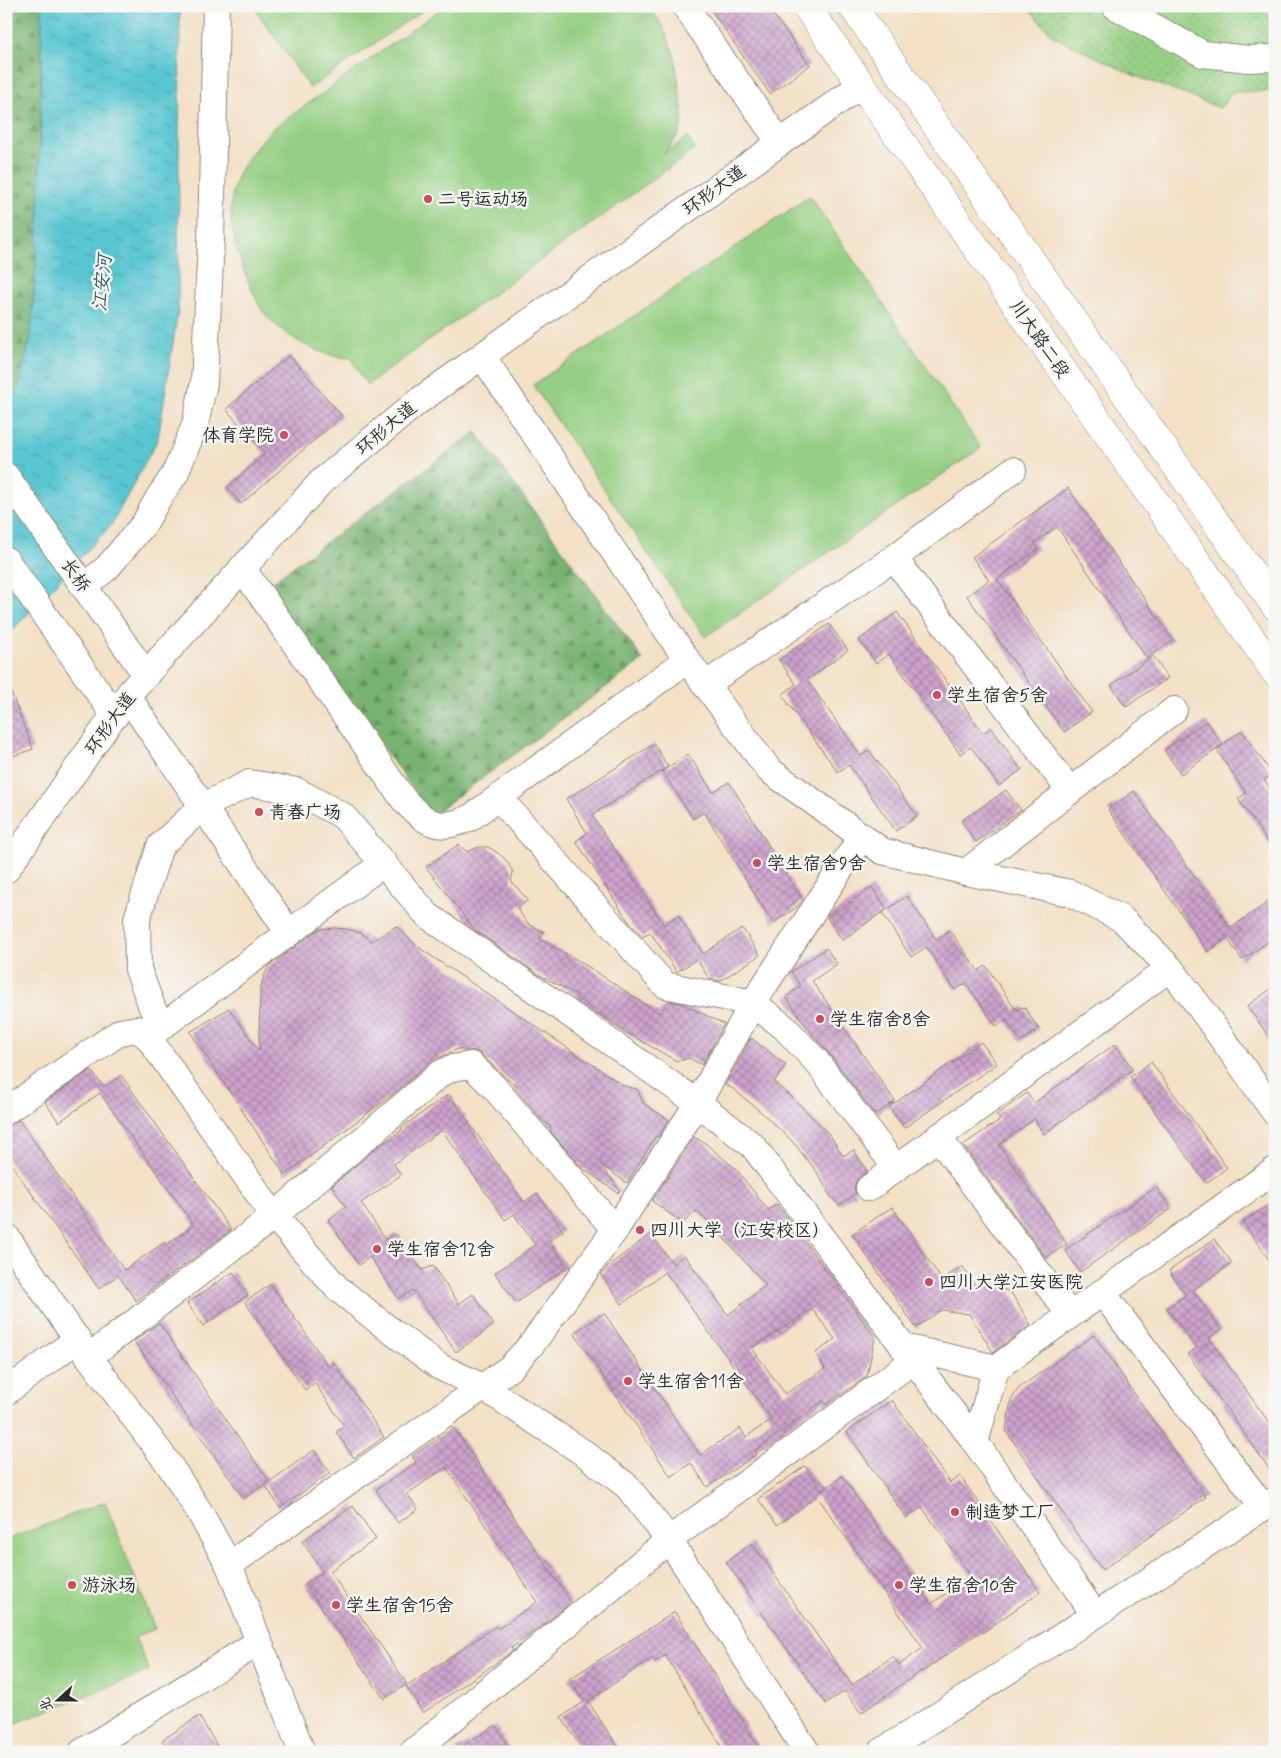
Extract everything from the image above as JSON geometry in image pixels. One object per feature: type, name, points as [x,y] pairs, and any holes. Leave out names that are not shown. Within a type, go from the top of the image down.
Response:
[{"type":"main road","name":"川大路二段","points":[[806,6],[1275,672]]},
{"type":"main road","points":[[852,6],[1275,606]]},
{"type":"street","points":[[78,577],[107,568],[144,524],[175,474],[195,425],[204,383],[211,241],[216,6]]},
{"type":"street","points":[[684,6],[780,143]]},
{"type":"street","points":[[1115,6],[1203,54],[1248,59],[1275,58]]},
{"type":"street","name":"环形大道","points":[[6,870],[121,706],[146,675],[321,482],[416,403],[861,85]]},
{"type":"street","points":[[482,356],[687,660],[768,770],[882,851],[966,872],[1070,894],[1122,919],[1170,968],[1275,1113]]},
{"type":"street","points":[[705,685],[894,558],[1013,470]]},
{"type":"street","name":"长桥","points":[[6,476],[146,675]]},
{"type":"street","points":[[894,558],[1070,791]]},
{"type":"street","points":[[6,560],[38,606],[203,806],[289,933]]},
{"type":"street","points":[[242,568],[399,792],[417,814],[434,825],[456,824],[470,818],[687,660]]},
{"type":"street","points":[[966,872],[1174,710]]},
{"type":"street","points":[[807,1752],[669,1540],[627,1486],[584,1453],[483,1387],[440,1367],[337,1288],[274,1216],[155,1031],[153,1010],[138,969],[137,919],[160,846],[203,806],[250,783],[297,791],[343,816],[427,915],[698,1103],[753,1146],[975,1442],[1095,1615]]},
{"type":"street","points":[[499,798],[665,985],[753,1003],[785,1028],[817,1062],[896,1168]]},
{"type":"street","points":[[228,1564],[510,1368],[532,1344],[615,1230],[698,1103],[753,1003],[862,836]]},
{"type":"street","points":[[6,1111],[120,1032],[137,1029],[155,1031],[384,863]]},
{"type":"street","points":[[869,1188],[1170,968]]},
{"type":"street","points":[[6,1392],[83,1348],[274,1216],[440,1074],[452,1068],[471,1065],[492,1086],[615,1230]]},
{"type":"street","points":[[938,1137],[1070,1316]]},
{"type":"street","points":[[975,1442],[996,1368],[1275,1170]]},
{"type":"street","points":[[6,1236],[83,1348],[168,1464],[199,1511],[228,1564],[302,1752]]},
{"type":"street","points":[[881,1752],[1269,1504],[1102,1292]]},
{"type":"street","points":[[413,1752],[669,1540],[908,1353],[996,1368]]},
{"type":"street","points":[[82,1752],[259,1642]]},
{"type":"green space","points":[[6,6],[42,6],[39,219],[31,336],[18,389],[6,409]]},
{"type":"green space","points":[[253,6],[429,6],[310,88]]},
{"type":"green space","name":"二号运动场","points":[[445,6],[649,6],[663,26],[675,57],[683,117],[679,134],[664,154],[688,137],[694,150],[367,385],[351,358],[339,357],[315,350],[293,338],[263,312],[249,282],[235,244],[231,217],[233,191],[243,166],[271,130]]},
{"type":"green space","points":[[1027,6],[1275,6],[1275,91],[1233,92],[1220,108],[1133,75],[1053,36]]},
{"type":"green space","points":[[810,196],[981,448],[705,637],[533,385]]},
{"type":"green space","points":[[476,432],[643,660],[432,815],[265,587]]},
{"type":"green space","name":"游泳场","points":[[105,1502],[155,1629],[135,1637],[149,1671],[6,1727],[6,1540]]},
{"type":"water","name":"江安河","points":[[42,6],[180,6],[178,311],[158,439],[112,524],[6,637],[6,409],[18,389],[31,336],[39,219]]},
{"type":"building","points":[[708,6],[767,6],[810,65],[770,94]]},
{"type":"building","name":"体育学院","points":[[289,355],[342,416],[241,504],[227,487],[265,454],[226,409]]},
{"type":"building","points":[[1068,488],[1173,640],[1147,658],[1057,527],[1034,543],[1038,549],[997,579],[1092,712],[1064,732],[967,596],[989,580],[972,557]]},
{"type":"building","name":"学生宿舍5舍","points":[[897,612],[983,733],[991,727],[1021,770],[999,786],[971,747],[960,754],[889,654],[876,663],[859,640]]},
{"type":"building","points":[[829,624],[848,650],[807,680],[861,756],[869,750],[917,816],[896,831],[849,765],[838,772],[782,695],[796,684],[779,660]]},
{"type":"building","points":[[1153,656],[1168,678],[1126,707],[1111,685]]},
{"type":"building","points":[[6,683],[33,749],[6,759]]},
{"type":"building","points":[[1206,721],[1223,745],[1181,774],[1164,750]]},
{"type":"building","points":[[1242,731],[1272,774],[1264,780],[1275,796],[1275,852],[1238,799],[1246,793],[1216,749]]},
{"type":"building","points":[[654,744],[668,767],[592,815],[664,925],[678,915],[703,954],[742,928],[760,955],[720,981],[709,979],[697,959],[677,972],[650,932],[643,937],[629,922],[576,841],[587,833],[566,799]]},
{"type":"building","name":"学生宿舍9舍","points":[[688,754],[713,792],[729,782],[803,900],[797,907],[773,923],[704,812],[693,819],[662,771]]},
{"type":"building","points":[[1006,790],[1021,810],[976,842],[961,821]]},
{"type":"building","points":[[1134,791],[1231,928],[1275,897],[1275,937],[1242,960],[1227,938],[1208,952],[1108,810]]},
{"type":"building","points":[[459,844],[467,852],[478,847],[488,847],[506,860],[513,872],[511,881],[528,900],[517,908],[527,923],[544,932],[539,939],[581,962],[659,1013],[669,1001],[683,1004],[724,1024],[702,1065],[689,1058],[677,1061],[620,1029],[576,998],[577,995],[538,974],[475,930],[426,867]]},
{"type":"building","points":[[872,887],[887,909],[842,940],[827,918]]},
{"type":"building","name":"学生宿舍8舍","points":[[907,896],[936,939],[950,930],[978,971],[986,966],[1016,1010],[1024,1007],[1039,1029],[1021,1042],[1006,1020],[996,1026],[966,983],[955,990],[926,947],[911,957],[882,913]]},
{"type":"building","points":[[396,926],[418,947],[624,1086],[637,1089],[644,1104],[669,1120],[658,1137],[656,1136],[627,1183],[600,1164],[620,1191],[618,1193],[582,1168],[551,1132],[550,1126],[541,1119],[515,1088],[516,1085],[481,1054],[475,1051],[464,1051],[460,1048],[430,1062],[396,1092],[285,1175],[190,1032],[229,1008],[259,1051],[260,989],[269,966],[319,929],[347,929],[361,933],[372,941]]},
{"type":"building","points":[[826,948],[837,964],[812,981],[895,1101],[875,1115],[829,1053],[814,1037],[786,997],[801,986],[791,972]]},
{"type":"building","points":[[1275,986],[1275,1045],[1247,1006]]},
{"type":"building","points":[[751,1038],[786,1065],[774,1082],[830,1135],[843,1156],[854,1150],[867,1171],[856,1182],[854,1189],[856,1194],[839,1205],[829,1194],[817,1172],[793,1142],[761,1112],[732,1088],[725,1085]]},
{"type":"building","points":[[981,1042],[997,1064],[904,1128],[889,1107]]},
{"type":"building","points":[[1115,1044],[1133,1069],[1044,1134],[1034,1119],[999,1145],[1067,1244],[1046,1258],[963,1145],[1000,1120],[996,1115],[1027,1093],[1034,1103]]},
{"type":"building","points":[[1151,1062],[1227,1168],[1206,1183],[1130,1077]]},
{"type":"building","points":[[91,1070],[104,1087],[121,1075],[231,1230],[136,1301],[118,1275],[99,1289],[6,1157],[6,1126],[19,1120],[124,1270],[165,1242],[166,1245],[194,1225],[100,1093],[59,1122],[45,1102]]},
{"type":"building","points":[[449,1094],[524,1202],[537,1193],[563,1231],[549,1241],[567,1267],[516,1303],[495,1273],[535,1245],[514,1214],[505,1220],[442,1130],[394,1164],[401,1175],[361,1203],[386,1240],[396,1234],[422,1270],[433,1266],[459,1304],[473,1294],[494,1325],[456,1352],[413,1290],[399,1299],[370,1257],[359,1265],[328,1220],[346,1207],[332,1186],[375,1149],[402,1130],[401,1128]]},
{"type":"building","points":[[694,1137],[706,1144],[736,1169],[768,1210],[777,1204],[875,1337],[867,1376],[826,1405],[823,1401],[755,1451],[757,1454],[707,1487],[691,1463],[671,1477],[574,1333],[604,1313],[700,1455],[740,1428],[746,1437],[772,1419],[665,1272],[622,1304],[601,1275],[608,1266],[651,1234],[673,1264],[684,1255],[728,1315],[766,1285],[711,1224],[696,1211],[683,1223],[652,1201]],"holes":[[[812,1309],[835,1339],[816,1353],[825,1369],[785,1394],[752,1348]]]},
{"type":"building","points":[[1156,1187],[1171,1209],[1080,1272],[1065,1250]]},
{"type":"building","points":[[1268,1205],[1275,1215],[1275,1268],[1243,1222]]},
{"type":"building","name":"四川大学江安医院","points":[[892,1207],[942,1280],[962,1266],[974,1284],[1010,1291],[1031,1325],[993,1352],[969,1314],[941,1310],[916,1328],[852,1234]]},
{"type":"building","points":[[1214,1239],[1232,1263],[1193,1290],[1221,1330],[1209,1338],[1275,1431],[1275,1477],[1188,1354],[1196,1348],[1167,1308],[1186,1295],[1169,1271]]},
{"type":"building","points":[[233,1272],[248,1295],[203,1326],[187,1303]]},
{"type":"building","points":[[271,1284],[329,1367],[334,1363],[384,1437],[354,1458],[336,1432],[344,1426],[315,1383],[305,1390],[245,1302]]},
{"type":"building","points":[[159,1323],[269,1481],[244,1499],[134,1341]]},
{"type":"building","points":[[1094,1335],[1206,1497],[1102,1570],[1006,1431],[1011,1400],[1019,1388]]},
{"type":"building","points":[[892,1400],[950,1483],[960,1476],[1040,1592],[861,1713],[845,1691],[826,1704],[726,1562],[752,1543],[852,1685],[893,1656],[899,1665],[923,1648],[817,1496],[777,1525],[758,1499],[805,1466],[822,1491],[842,1476],[931,1604],[971,1576],[922,1507],[906,1518],[847,1432]]},
{"type":"building","points":[[454,1428],[571,1602],[511,1648],[513,1650],[503,1658],[423,1713],[406,1687],[496,1626],[498,1629],[537,1602],[446,1467],[407,1494],[418,1509],[398,1523],[376,1490],[416,1462],[412,1456]]},
{"type":"building","points":[[314,1450],[330,1473],[280,1508],[265,1485]]},
{"type":"building","points":[[353,1506],[376,1539],[330,1571],[407,1684],[384,1699],[305,1584],[323,1572],[302,1541]]},
{"type":"building","points":[[675,1612],[762,1752],[725,1752],[665,1655],[655,1662],[652,1658],[588,1701],[621,1752],[584,1752],[561,1717],[584,1702],[569,1679]]},
{"type":"building","points":[[199,1716],[221,1752],[170,1752],[162,1740]]},
{"type":"building","points":[[496,1725],[512,1752],[453,1752]]},
{"type":"place","name":"二号运动场","points":[[428,199]]},
{"type":"place","name":"体育学院","points":[[284,435]]},
{"type":"place","name":"学生宿舍5舍","points":[[937,695]]},
{"type":"place","name":"青春广场","points":[[259,812]]},
{"type":"place","name":"学生宿舍9舍","points":[[757,863]]},
{"type":"place","name":"学生宿舍8舍","points":[[820,1019]]},
{"type":"place","name":"四川大学（江安校区）","points":[[640,1230]]},
{"type":"place","name":"学生宿舍12舍","points":[[377,1249]]},
{"type":"place","name":"四川大学江安医院","points":[[929,1282]]},
{"type":"place","name":"学生宿舍11舍","points":[[628,1381]]},
{"type":"place","name":"制造梦工厂","points":[[955,1512]]},
{"type":"place","name":"游泳场","points":[[72,1585]]},
{"type":"place","name":"学生宿舍10舍","points":[[899,1585]]},
{"type":"place","name":"学生宿舍15舍","points":[[336,1605]]}]
